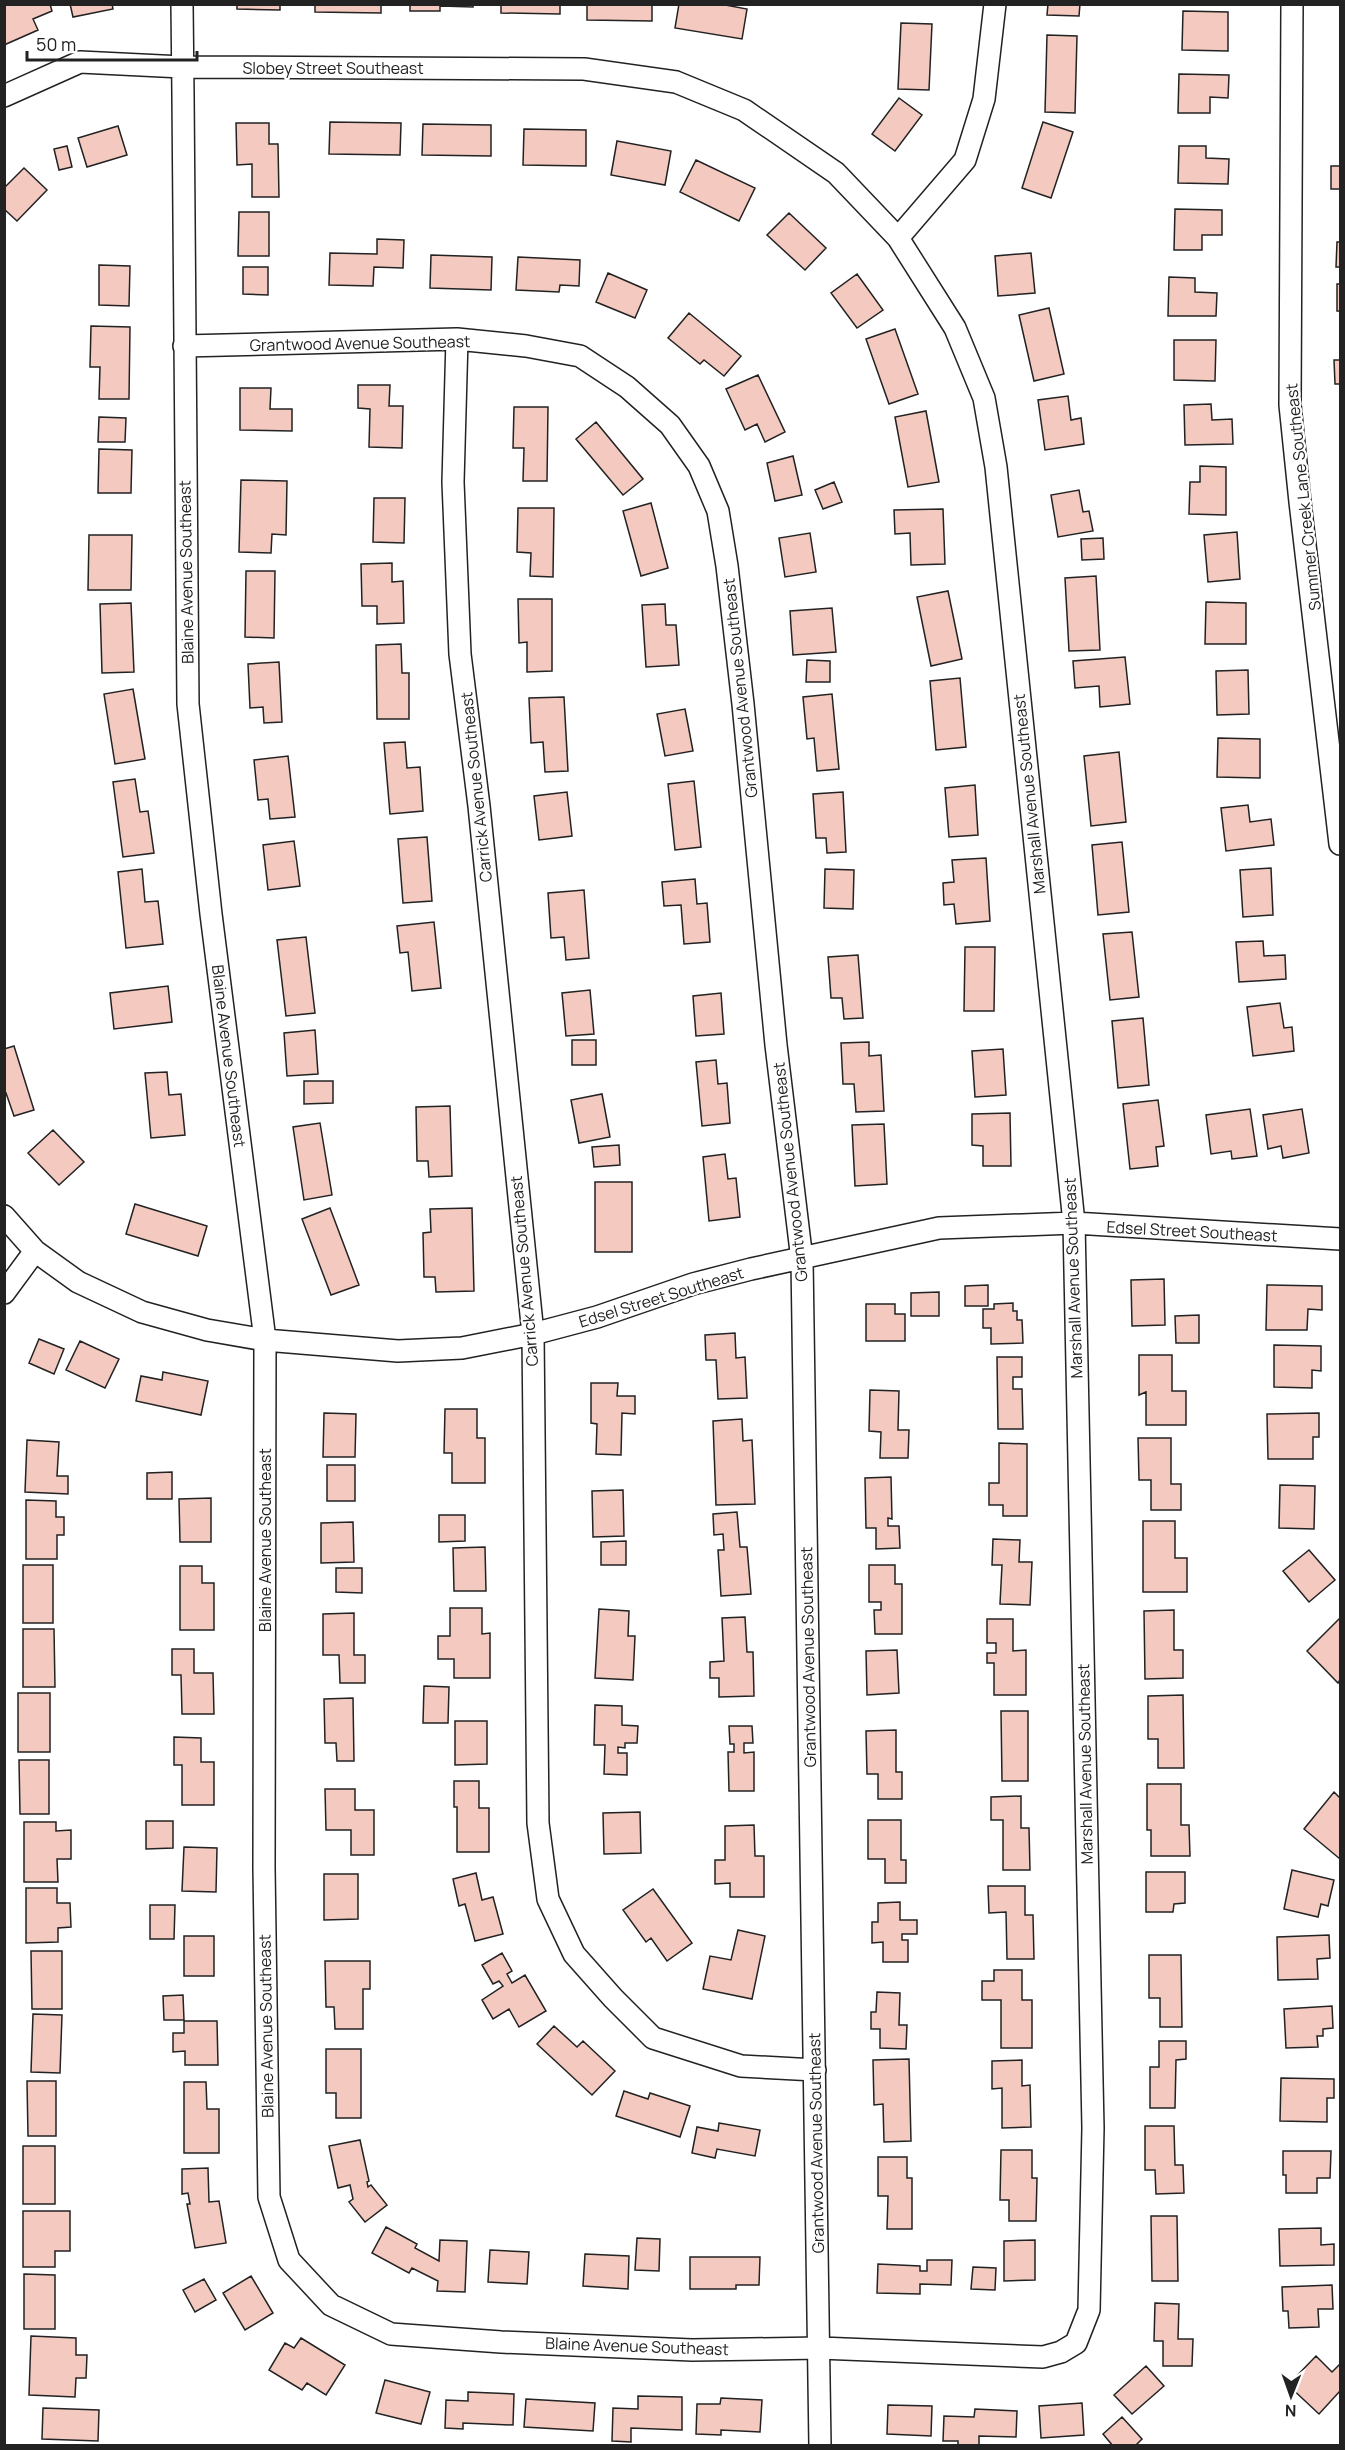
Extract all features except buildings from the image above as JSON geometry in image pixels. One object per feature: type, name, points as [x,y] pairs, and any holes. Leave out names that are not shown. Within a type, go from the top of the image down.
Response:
[{"type":"street","name":"Blaine Avenue Southeast","points":[[182,4],[188,704],[211,914],[265,1340],[264,1868],[269,2198],[290,2260],[331,2305],[391,2334],[501,2342],[692,2350],[820,2348],[1043,2357],[1061,2352],[1076,2343]]},
{"type":"street","points":[[898,238],[965,160],[984,99],[995,4]]},
{"type":"street","name":"Summer Creek Lane Southeast","points":[[1292,4],[1290,405],[1341,844]]},
{"type":"street","name":"Slobey Street Southeast","points":[[4,96],[80,62],[183,67],[584,69],[668,81]]},
{"type":"street","name":"Marshall Avenue Southeast","points":[[668,81],[676,82],[744,110],[836,173],[898,238],[955,328],[984,398],[996,467],[1074,1224],[1093,2128],[1089,2310],[1076,2343]]},
{"type":"street","name":"Grantwood Avenue Southeast","points":[[184,346],[457,339],[526,346],[580,356],[627,387],[670,426],[699,466],[718,511],[727,566],[743,704],[776,1045],[802,1260],[820,2445]]},
{"type":"street","name":"Carrick Avenue Southeast","points":[[457,339],[453,482],[460,654],[479,806],[533,1334],[538,1823],[548,1899],[574,1954],[653,2038],[741,2066],[815,2070]]},
{"type":"street","name":"Edsel Street Southeast","points":[[4,1216],[35,1251],[78,1282],[142,1312],[207,1330],[265,1340],[398,1351],[462,1348],[533,1334],[597,1317],[693,1284],[939,1228],[1074,1224],[1341,1239]]},
{"type":"street","points":[[4,1293],[35,1251]]}]
